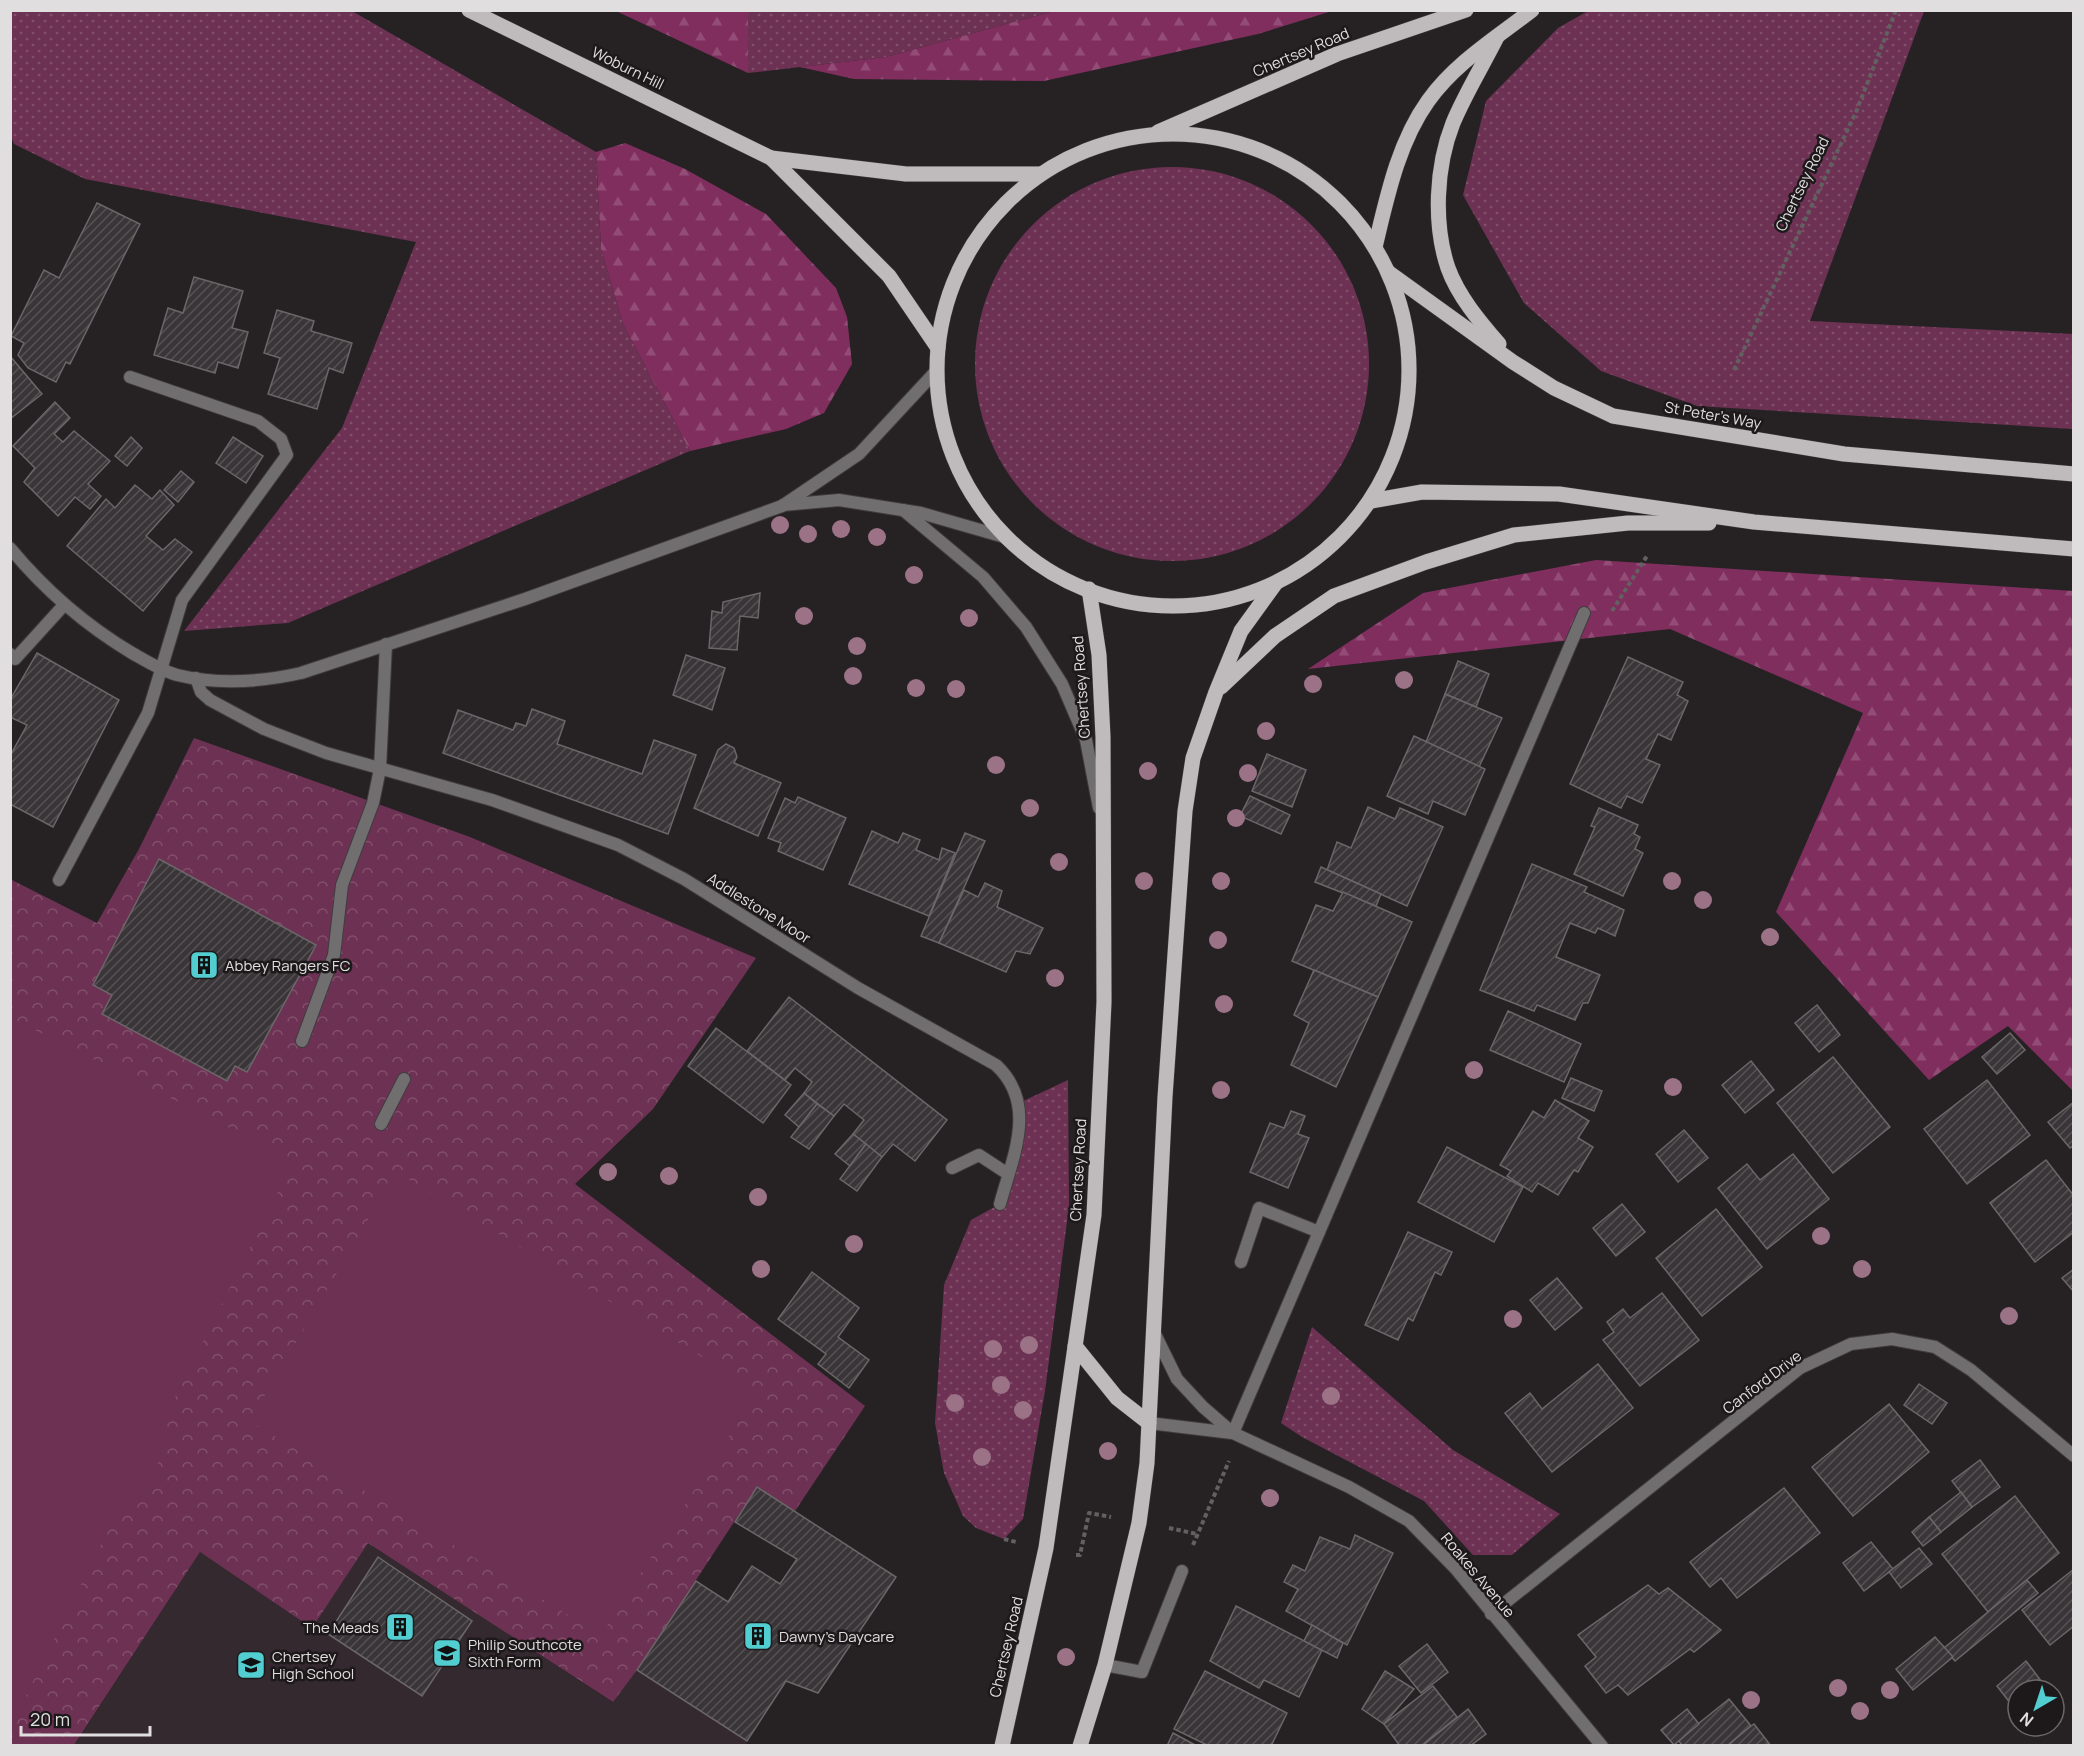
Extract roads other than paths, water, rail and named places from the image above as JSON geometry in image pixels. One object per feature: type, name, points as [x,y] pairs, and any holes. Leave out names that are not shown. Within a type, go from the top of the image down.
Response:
[{"type":"main road","name":"Woburn Hill","points":[[469,10],[771,158],[847,232],[888,276],[938,348]]},
{"type":"main road","name":"Chertsey Road","points":[[1153,135],[1337,54],[1466,10]]},
{"type":"main road","points":[[1375,247],[1392,176],[1428,101],[1462,64],[1532,10]]},
{"type":"main road","points":[[1497,37],[1453,124],[1442,162],[1440,228],[1448,268],[1474,314],[1513,362]]},
{"type":"main road","points":[[1153,135],[1205,136],[1256,148],[1302,172],[1342,206],[1375,247],[1388,272],[1402,309],[1409,349],[1409,388],[1403,428],[1390,466],[1371,501],[1344,534],[1312,562],[1275,584],[1222,602],[1167,606],[1112,598],[1060,577],[1008,538],[978,503],[955,462],[942,417],[937,370],[945,307],[960,267],[981,232],[1008,200],[1040,174],[1076,155],[1104,145],[1153,135]]},
{"type":"main road","name":"Woburn Hill","points":[[771,158],[906,174],[1040,174]]},
{"type":"main road","name":"St Peter's Way","points":[[1388,272],[1513,362],[1554,388],[1613,416],[1844,454],[2073,474]]},
{"type":"main road","points":[[1371,501],[1422,492],[1559,494],[1754,522],[2073,549]]},
{"type":"main road","points":[[1216,692],[1275,636],[1334,596],[1426,562],[1514,535],[1628,523],[1754,522]]},
{"type":"main road","points":[[1080,1746],[1106,1665],[1138,1523],[1147,1463],[1165,1097],[1185,810],[1193,758],[1216,692],[1241,631],[1275,584]]},
{"type":"main road","name":"Chertsey Road","points":[[1002,1746],[1047,1548],[1094,1215],[1104,1002],[1103,737],[1099,655],[1089,589]]},
{"type":"main road","points":[[1075,1346],[1117,1398],[1149,1423]]},
{"type":"street","points":[[782,506],[859,454],[937,370]]},
{"type":"street","points":[[59,880],[148,713],[182,600],[287,455],[281,439],[258,421],[130,377]]},
{"type":"street","points":[[10,548],[64,605],[102,635],[161,668],[176,675],[196,678],[267,680],[301,672],[525,599],[782,506],[839,500],[921,513],[1008,538]]},
{"type":"street","points":[[903,510],[983,577],[1032,636],[1062,684],[1086,740],[1102,824]]},
{"type":"street","points":[[10,654],[15,659],[64,605]]},
{"type":"street","points":[[1233,1433],[1584,613]]},
{"type":"street","points":[[302,1041],[334,955],[342,885],[373,803],[380,769],[386,644]]},
{"type":"street","name":"Addlestone Moor","points":[[196,678],[201,692],[210,700],[264,729],[326,753],[492,800],[618,845],[684,879],[858,988],[996,1065],[1011,1078],[1019,1103],[1019,1136],[1000,1204]]},
{"type":"street","points":[[381,1124],[404,1079]]},
{"type":"street","points":[[952,1168],[979,1155],[1008,1174]]},
{"type":"street","points":[[1240,1263],[1259,1208],[1319,1232]]},
{"type":"street","name":"Roakes Avenue","points":[[1155,1332],[1178,1379],[1203,1407],[1233,1433],[1349,1487],[1409,1521],[1455,1568],[1602,1746]]},
{"type":"street","name":"Canford Drive","points":[[1491,1614],[1800,1368],[1851,1344],[1892,1339],[1935,1347],[1971,1370],[2073,1456]]},
{"type":"street","name":"Roakes Avenue","points":[[1149,1423],[1233,1433]]},
{"type":"street","points":[[1106,1665],[1142,1672],[1182,1571]]},
{"type":"place","name":"Abbey Rangers FC","points":[[204,965]]},
{"type":"place","name":"The Meads","points":[[400,1627]]},
{"type":"place","name":"Dawny's Daycare","points":[[758,1636]]},
{"type":"place","name":"Philip Southcote Sixth Form","points":[[447,1653]]},
{"type":"place","name":"Chertsey High School","points":[[251,1665]]}]
